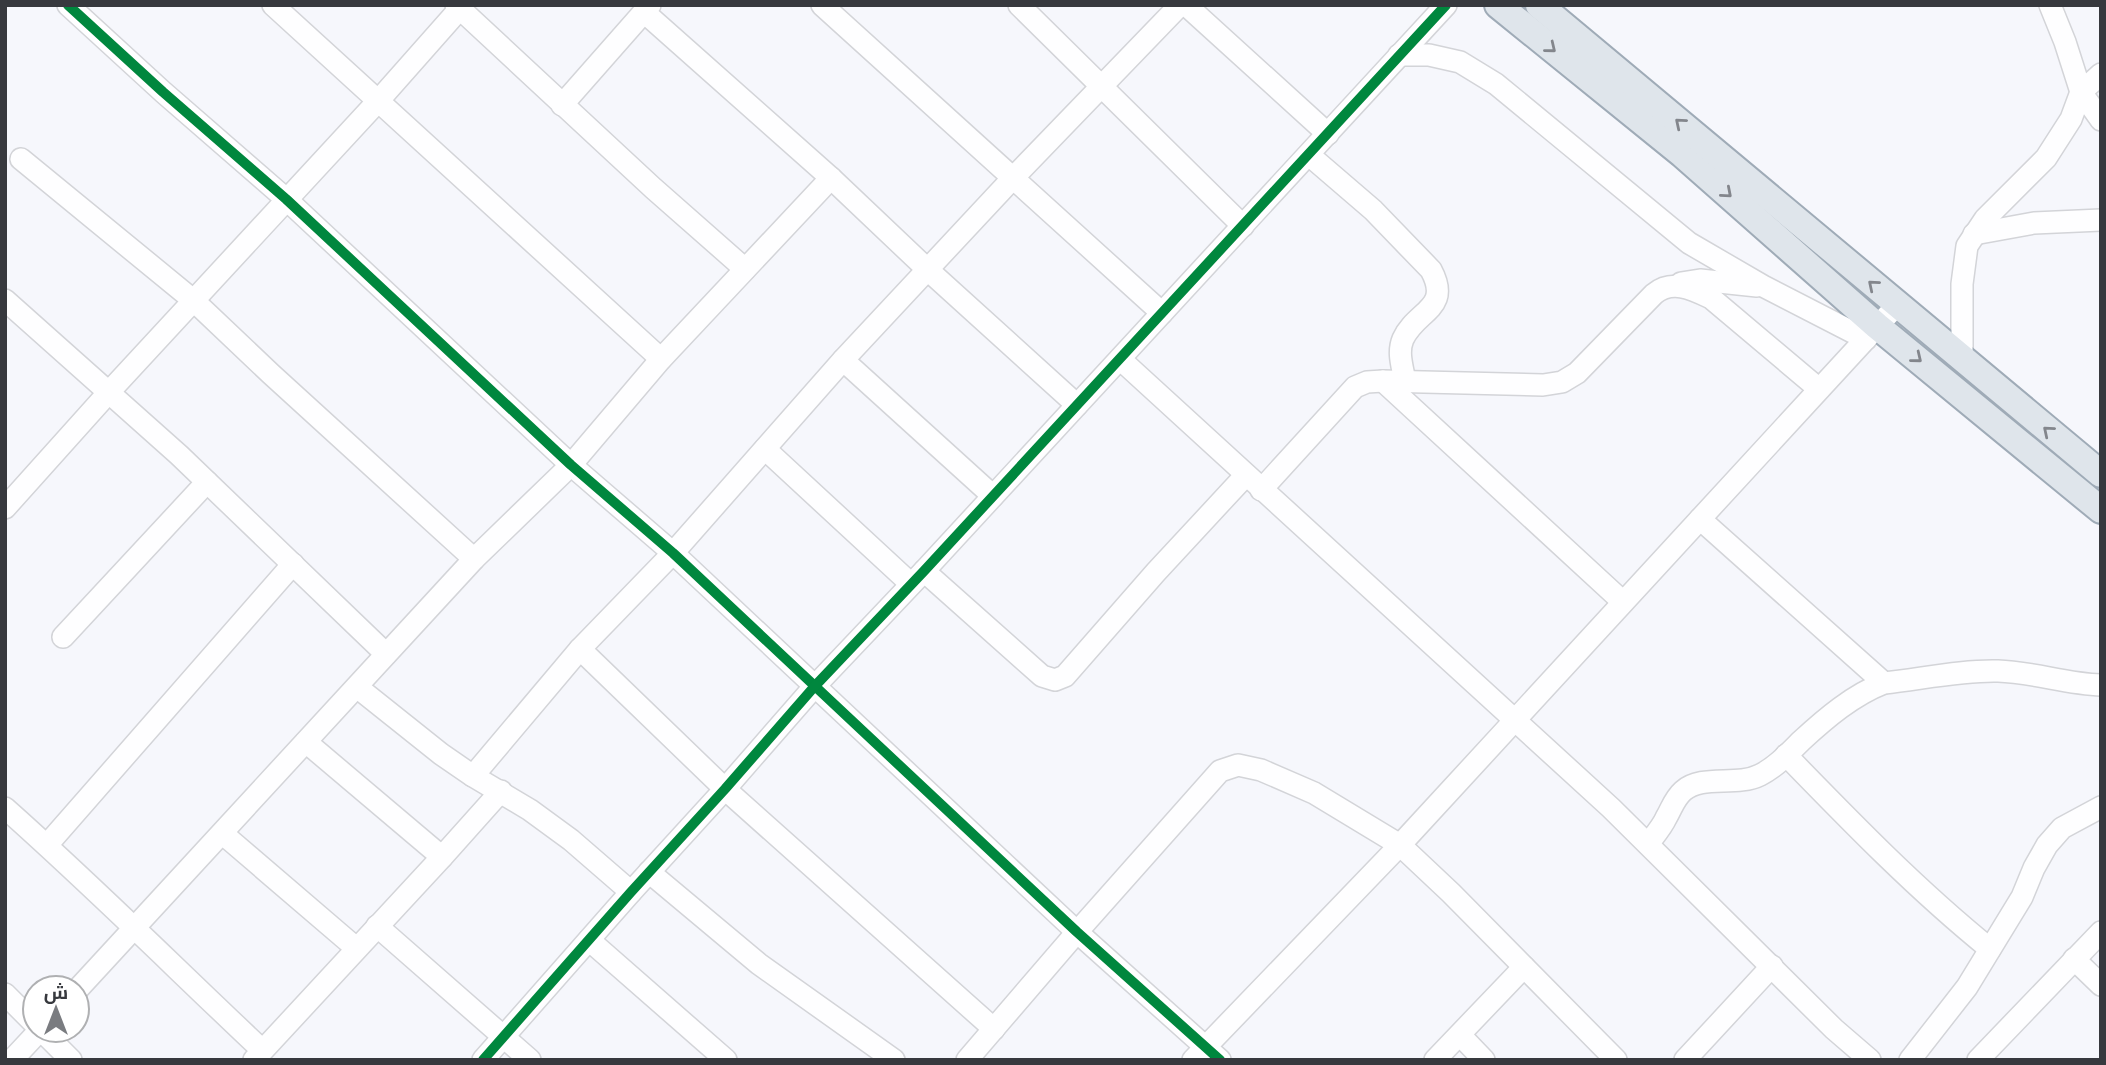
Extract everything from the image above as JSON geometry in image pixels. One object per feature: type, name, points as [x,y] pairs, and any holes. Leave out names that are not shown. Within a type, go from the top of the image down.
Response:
[{"type":"main road","points":[[1498,5],[1682,154],[1871,332],[2101,510]]},
{"type":"main road","points":[[1539,5],[2101,474]]},
{"type":"street","points":[[68,5],[286,199],[571,465],[673,553],[1206,1055],[1897,305]]},
{"type":"street","points":[[273,5],[661,359]]},
{"type":"street","points":[[822,5],[1163,313]]},
{"type":"street","points":[[1018,5],[1243,226]]},
{"type":"street","points":[[473,776],[579,649],[673,553],[843,360],[1012,178],[1180,5]]},
{"type":"street","points":[[1186,5],[1328,134]]},
{"type":"street","points":[[484,1060],[814,687],[918,578],[1446,5]]},
{"type":"street","points":[[2050,5],[2081,92],[2101,120]]},
{"type":"street","points":[[5,509],[193,299],[379,100],[460,7],[562,104],[744,269]]},
{"type":"street","points":[[562,104],[647,9],[1077,405]]},
{"type":"street","points":[[1399,55],[1429,55],[1460,62],[1496,84],[1689,243],[1762,286],[1871,332]]},
{"type":"street","points":[[1962,359],[1962,285],[1968,246],[1985,219],[2046,158],[2071,119],[2081,92],[2101,74]]},
{"type":"street","points":[[1309,155],[1373,210],[1431,270],[1437,281],[1439,292],[1435,302],[1410,328],[1401,346],[1405,382]]},
{"type":"street","points":[[21,159],[193,299],[291,393],[474,559]]},
{"type":"street","points":[[91,975],[474,559],[571,465],[661,359],[831,178]]},
{"type":"street","points":[[1974,234],[2034,223],[2101,220]]},
{"type":"street","points":[[765,449],[918,578],[1042,676],[1055,680],[1065,676],[1156,572],[1355,387],[1367,382],[1505,386],[1562,382],[1577,373],[1654,294],[1669,286],[1700,280],[1762,286]]},
{"type":"street","points":[[1669,286],[1694,290],[1711,298],[1819,389]]},
{"type":"street","points":[[5,300],[207,482],[386,654]]},
{"type":"street","points":[[1119,359],[1648,844],[1834,1029],[1870,1060]]},
{"type":"street","points":[[843,360],[993,496]]},
{"type":"street","points":[[1383,382],[1623,602]]},
{"type":"street","points":[[63,637],[207,482]]},
{"type":"street","points":[[1700,519],[1884,683]]},
{"type":"street","points":[[47,845],[293,564]]},
{"type":"street","points":[[579,649],[725,789],[994,1029]]},
{"type":"street","points":[[1648,844],[1666,819],[1674,801],[1685,789],[1704,782],[1743,781],[1760,775],[1849,702],[1870,688],[1884,683],[1996,671],[2022,673],[2083,685],[2101,685]]},
{"type":"street","points":[[357,687],[473,776],[501,791],[571,840],[631,892]]},
{"type":"street","points":[[306,742],[443,857]]},
{"type":"street","points":[[1786,755],[1937,905],[1990,949]]},
{"type":"street","points":[[967,1060],[1220,771],[1238,765],[1261,770],[1314,793],[1400,845],[1616,1060]]},
{"type":"street","points":[[5,808],[47,845],[258,1055],[501,791]]},
{"type":"street","points":[[1910,1060],[1967,987],[2022,897],[2047,845],[2062,828],[2101,807]]},
{"type":"street","points":[[223,834],[356,948]]},
{"type":"street","points":[[649,872],[759,964],[894,1060]]},
{"type":"street","points":[[377,926],[530,1060]]},
{"type":"street","points":[[1980,1059],[2101,932]]},
{"type":"street","points":[[589,940],[726,1060]]},
{"type":"street","points":[[2074,960],[2101,985]]},
{"type":"street","points":[[1685,1060],[1772,966]]},
{"type":"street","points":[[1435,1060],[1524,967]]},
{"type":"street","points":[[5,994],[21,1010]]},
{"type":"street","points":[[1460,1035],[1484,1060]]},
{"type":"street","points":[[12,1060],[27,1044]]},
{"type":"street","points":[[55,1044],[71,1060]]},
{"type":"cycle path","points":[[68,5],[286,199],[571,465],[673,553],[1077,932],[1220,1060]]},
{"type":"cycle path","points":[[483,1060],[814,687],[1446,5]]}]
